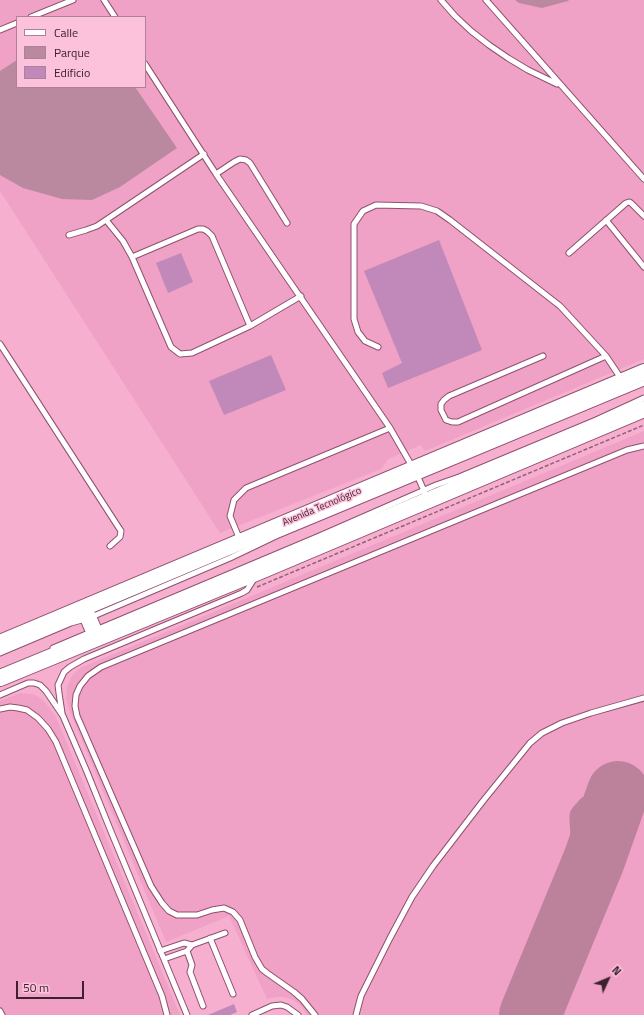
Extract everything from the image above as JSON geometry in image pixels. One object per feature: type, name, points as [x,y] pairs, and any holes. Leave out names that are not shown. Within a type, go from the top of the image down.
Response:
[{"type":"main road","name":"Avenida Tecnológico","points":[[0,678],[91,624],[240,542],[416,473],[644,372]]},
{"type":"main road","name":"Avenida Tecnológico","points":[[0,643],[91,624],[258,572],[426,495],[644,409]]},
{"type":"lane","points":[[33,16],[73,0]]},
{"type":"lane","points":[[104,0],[114,16]]},
{"type":"lane","points":[[441,0],[455,16],[489,46],[528,70],[560,85]]},
{"type":"lane","points":[[486,0],[644,179]]},
{"type":"lane","points":[[0,30],[16,23]]},
{"type":"lane","points":[[146,66],[216,174],[390,428],[416,473],[426,495]]},
{"type":"lane","points":[[69,235],[97,226],[204,154]]},
{"type":"lane","points":[[216,174],[240,159],[246,160],[250,163],[287,223]]},
{"type":"lane","points":[[569,253],[626,203],[629,202],[634,205],[644,216]]},
{"type":"lane","points":[[378,347],[365,341],[358,332],[354,319],[354,224],[363,211],[376,205],[421,206],[437,211],[450,220],[560,306],[606,356],[623,380]]},
{"type":"lane","points":[[106,220],[123,241],[132,257],[171,347],[180,354],[192,353],[250,326],[301,296]]},
{"type":"lane","points":[[606,220],[644,267]]},
{"type":"lane","points":[[132,257],[198,229],[207,231],[212,236],[250,326]]},
{"type":"lane","points":[[0,344],[121,531],[120,537],[110,546]]},
{"type":"lane","points":[[543,356],[449,396],[441,404],[446,420],[458,422],[606,356]]},
{"type":"lane","points":[[51,648],[91,624],[276,536],[416,473],[644,383]]},
{"type":"lane","points":[[0,653],[71,623],[91,624],[426,495],[644,398]]},
{"type":"lane","points":[[240,542],[230,516],[234,500],[246,488],[390,428]]},
{"type":"lane","points":[[315,1015],[294,992],[262,969],[255,957],[240,920],[233,912],[224,908],[197,915],[177,915],[169,911],[162,904],[151,886],[77,716],[75,706],[76,695],[80,686],[88,676],[101,667],[627,450],[644,446]]},
{"type":"lane","points":[[187,1015],[63,716],[58,693],[58,685],[64,672],[84,659],[247,590],[258,572]]},
{"type":"lane","points":[[0,694],[28,683],[40,685],[46,691],[63,716]]},
{"type":"lane","points":[[356,1015],[361,996],[412,897],[433,866],[530,743],[542,733],[562,722],[644,698]]},
{"type":"lane","points":[[0,709],[10,707],[27,710],[38,718],[48,729],[56,742],[162,996],[167,1015]]},
{"type":"lane","points":[[164,959],[188,950],[192,945],[225,932]]},
{"type":"lane","points":[[210,938],[233,994]]},
{"type":"lane","points":[[160,951],[184,943],[192,945]]},
{"type":"lane","points":[[188,950],[192,965],[190,972],[203,1006]]},
{"type":"lane","points":[[252,1015],[272,1006],[281,1005],[287,1007],[298,1015]]},
{"type":"lane","points":[[0,1011],[2,1015]]},
{"type":"path","points":[[247,590],[644,425]]},
{"type":"shaded area","points":[[0,0],[644,0],[644,359],[425,451],[421,445],[388,459],[381,469],[220,533],[0,191]]},
{"type":"shaded area","points":[[644,431],[644,1015],[307,1015],[301,1006],[293,1000],[284,997],[267,999],[229,916],[166,942],[70,712],[66,699],[67,687],[72,676],[80,668]]},
{"type":"shaded area","points":[[20,693],[33,694],[41,698],[56,717],[180,1015],[0,1015],[0,701]]},
{"type":"green space","points":[[515,0],[569,0],[542,8],[519,3]]},
{"type":"green space","points":[[16,61],[16,88],[136,88],[177,148],[120,187],[92,200],[62,199],[23,188],[0,175],[0,71]]},
{"type":"building","points":[[439,240],[482,350],[388,388],[382,373],[402,363],[364,271]]},
{"type":"building","points":[[181,253],[193,282],[168,293],[156,263]]},
{"type":"building","points":[[271,355],[286,390],[224,415],[209,381]]},
{"type":"building","points":[[234,1004],[237,1012],[230,1015],[208,1015]]},
{"type":"taxiway","points":[[586,881],[582,816],[593,805],[603,803],[608,804],[620,812],[624,822],[623,831],[618,840],[594,860]]},
{"type":"runway","points":[[530,1015],[594,860],[618,792]]}]
